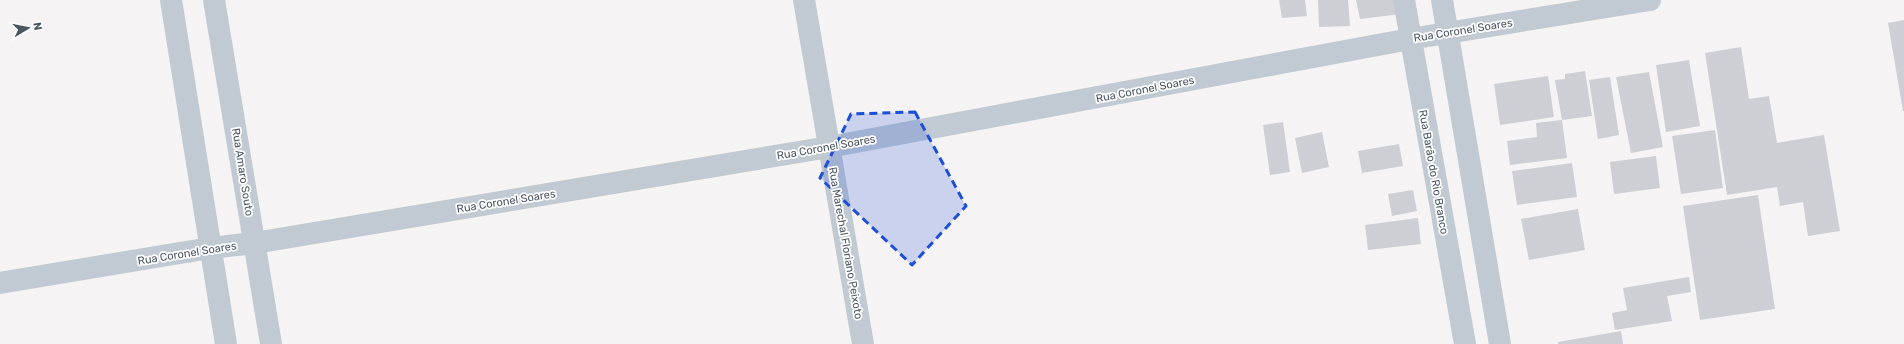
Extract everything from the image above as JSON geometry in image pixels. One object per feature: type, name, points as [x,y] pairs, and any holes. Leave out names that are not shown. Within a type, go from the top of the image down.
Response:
[{"type":"street","points":[[171,0],[226,344]]},
{"type":"street","name":"Rua Amaro Souto","points":[[214,0],[271,344]]},
{"type":"street","name":"Rua Marechal Floriano Peixoto","points":[[804,0],[863,344]]},
{"type":"street","name":"Rua Barão do Rio Branco","points":[[1404,0],[1465,344]]},
{"type":"street","points":[[1442,0],[1500,344]]},
{"type":"street","name":"Rua Coronel Soares","points":[[0,283],[210,248],[255,243],[829,147],[1410,39],[1650,0]]},
{"type":"highlighted area","points":[[915,112],[966,206],[912,265],[820,178],[851,114]]},
{"type":"building","points":[[1279,0],[1305,0],[1307,16],[1282,18]]},
{"type":"building","points":[[1318,0],[1348,0],[1350,26],[1319,27]]},
{"type":"building","points":[[1356,0],[1397,0],[1401,14],[1360,19]]},
{"type":"building","points":[[1904,20],[1904,111],[1903,111],[1888,23]]},
{"type":"building","points":[[1741,47],[1749,99],[1769,96],[1777,143],[1824,135],[1840,231],[1808,236],[1803,202],[1780,206],[1777,187],[1727,195],[1705,53]]},
{"type":"building","points":[[1689,60],[1700,126],[1666,132],[1656,65]]},
{"type":"building","points":[[1585,71],[1592,116],[1562,120],[1555,80],[1565,79],[1565,74]]},
{"type":"building","points":[[1649,72],[1663,147],[1631,153],[1616,77]]},
{"type":"building","points":[[1548,76],[1554,117],[1500,125],[1494,84]]},
{"type":"building","points":[[1610,77],[1619,135],[1598,139],[1589,80]]},
{"type":"building","points":[[1562,120],[1567,158],[1510,165],[1507,141],[1537,137],[1536,123]]},
{"type":"building","points":[[1283,122],[1290,172],[1270,175],[1263,125]]},
{"type":"building","points":[[1715,130],[1723,188],[1681,194],[1672,136]]},
{"type":"building","points":[[1322,132],[1329,167],[1302,173],[1295,138]]},
{"type":"building","points":[[1399,144],[1403,166],[1362,173],[1358,151]]},
{"type":"building","points":[[1656,156],[1660,188],[1614,194],[1610,162]]},
{"type":"building","points":[[1572,163],[1577,197],[1517,205],[1512,171]]},
{"type":"building","points":[[1413,190],[1417,211],[1392,216],[1388,194]]},
{"type":"building","points":[[1758,195],[1775,309],[1700,320],[1683,206]]},
{"type":"building","points":[[1578,209],[1585,250],[1529,260],[1521,219]]},
{"type":"building","points":[[1418,218],[1421,244],[1368,250],[1365,225]]},
{"type":"building","points":[[1689,277],[1691,292],[1667,296],[1672,321],[1615,330],[1612,313],[1627,310],[1623,288]]},
{"type":"building","points":[[1621,331],[1623,344],[1558,344],[1558,342]]}]
